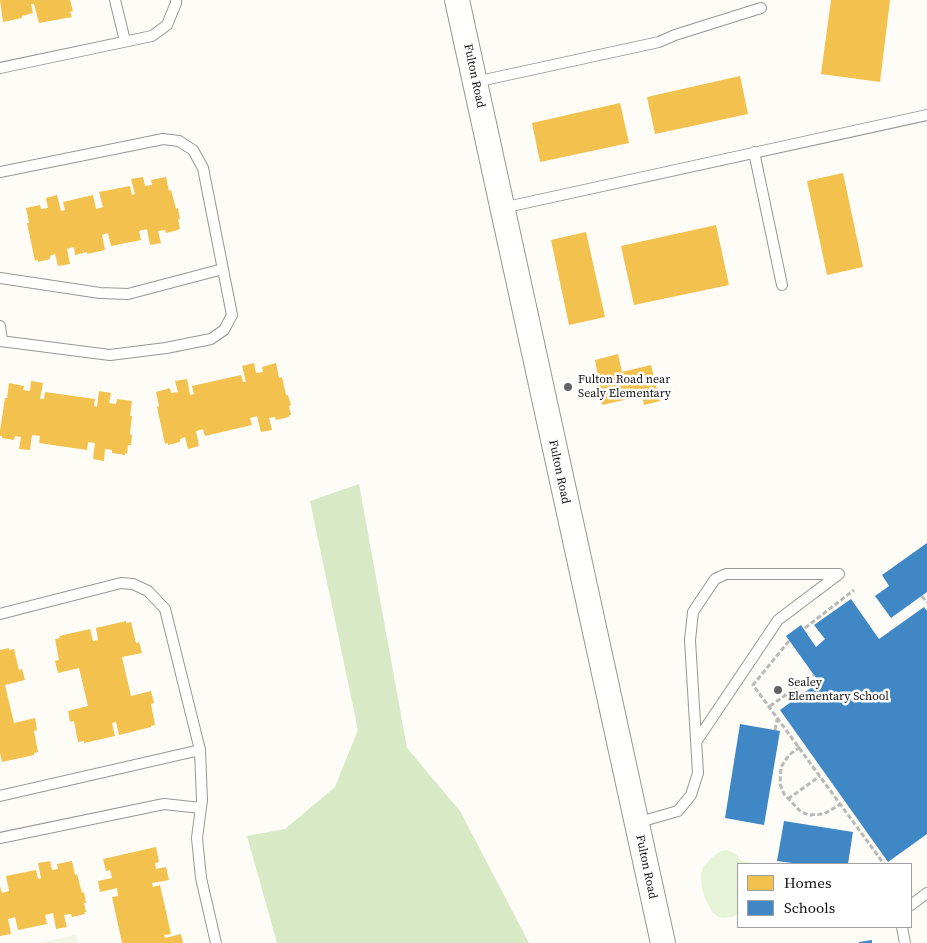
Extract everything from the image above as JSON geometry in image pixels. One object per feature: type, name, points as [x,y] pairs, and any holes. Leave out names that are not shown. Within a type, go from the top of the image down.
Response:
[{"type":"street","name":"Fulton Road","points":[[457,0],[662,943]]},
{"type":"lane","points":[[115,0],[125,42]]},
{"type":"lane","points":[[0,68],[152,36],[167,25],[176,0]]},
{"type":"lane","points":[[475,82],[659,42],[675,35],[761,8]]},
{"type":"lane","points":[[502,208],[927,115]]},
{"type":"lane","points":[[0,172],[163,139],[179,141],[193,150],[203,168],[232,315],[224,330],[211,339],[166,348],[110,355],[1,341],[0,326]]},
{"type":"lane","points":[[754,152],[782,285]]},
{"type":"lane","points":[[0,278],[100,293],[128,294],[223,270]]},
{"type":"lane","points":[[636,823],[678,811],[691,795],[698,773],[696,742],[690,640],[693,612],[715,579],[726,574],[839,574],[778,620],[696,742]]},
{"type":"lane","points":[[0,614],[122,583],[133,584],[148,591],[165,609],[200,750],[202,800],[197,838],[200,878],[216,943]]},
{"type":"lane","points":[[0,796],[200,750]]},
{"type":"lane","points":[[0,838],[164,804],[201,808]]},
{"type":"lane","points":[[912,904],[927,893]]},
{"type":"lane","points":[[902,928],[905,943]]},
{"type":"path","points":[[805,628],[854,590]]},
{"type":"path","points":[[922,596],[927,603]]},
{"type":"path","points":[[789,641],[753,685],[778,716],[883,863]]},
{"type":"path","points":[[770,706],[814,675]]},
{"type":"path","points":[[775,730],[778,716]]},
{"type":"path","points":[[800,747],[789,754],[781,767],[780,784],[788,799],[801,812],[809,815],[824,814],[841,804]]},
{"type":"path","points":[[788,799],[820,776]]},
{"type":"green space","points":[[359,484],[407,748],[460,811],[529,943],[277,943],[247,836],[285,829],[335,787],[358,730],[310,501]]},
{"type":"green space","points":[[727,850],[736,854],[741,861],[751,863],[737,863],[737,914],[723,918],[718,917],[712,912],[705,898],[701,874],[703,867],[721,851]]},
{"type":"green space","points":[[76,935],[78,943],[40,943]]},
{"type":"building: Homes","points":[[0,0],[70,0],[73,11],[70,12],[72,17],[39,23],[34,4],[31,4],[33,13],[22,16],[22,18],[3,22]]},
{"type":"building: Homes","points":[[831,0],[890,0],[880,82],[821,74]]},
{"type":"building: Homes","points":[[740,76],[748,114],[655,134],[647,97]]},
{"type":"building: Homes","points":[[620,103],[629,143],[540,162],[532,123]]},
{"type":"building: Homes","points":[[843,173],[863,267],[827,275],[807,181]]},
{"type":"building: Homes","points":[[143,177],[145,186],[152,185],[151,180],[166,177],[169,191],[171,190],[176,209],[178,208],[180,228],[178,230],[166,233],[165,230],[158,231],[161,243],[150,245],[147,229],[139,231],[141,240],[111,246],[108,233],[102,235],[105,250],[75,255],[74,247],[67,249],[70,264],[58,266],[55,254],[50,256],[50,259],[35,261],[27,223],[29,223],[26,208],[40,205],[41,209],[48,208],[46,198],[57,195],[61,211],[65,210],[63,202],[93,195],[96,209],[103,207],[99,192],[130,186],[132,195],[135,194],[131,179]]},
{"type":"building: Homes","points":[[716,225],[729,285],[634,305],[621,246]]},
{"type":"building: Homes","points":[[586,232],[605,317],[569,325],[551,240]]},
{"type":"building: Homes","points":[[618,354],[622,372],[651,365],[660,401],[644,405],[642,396],[602,405],[596,382],[599,381],[595,360]]},
{"type":"building: Homes","points":[[254,363],[256,373],[263,372],[262,367],[276,363],[279,378],[282,377],[286,395],[288,395],[291,405],[289,406],[291,415],[289,417],[276,420],[275,417],[269,418],[272,430],[261,432],[257,416],[250,418],[252,425],[205,436],[203,429],[196,431],[199,446],[188,449],[185,437],[180,439],[180,442],[165,444],[157,407],[159,406],[156,392],[170,388],[171,393],[178,392],[175,381],[187,379],[190,395],[194,394],[192,386],[241,375],[243,382],[246,382],[242,366]]},
{"type":"building: Homes","points":[[31,381],[43,383],[40,399],[44,399],[45,392],[95,399],[94,406],[97,407],[99,391],[111,393],[109,403],[116,404],[117,399],[132,401],[130,434],[132,435],[131,445],[128,445],[127,454],[112,453],[112,450],[105,449],[104,461],[93,459],[95,443],[88,442],[87,450],[39,443],[40,436],[32,435],[30,450],[19,449],[21,437],[15,436],[14,440],[2,438],[0,431],[9,383],[24,386],[23,390],[30,391]]},
{"type":"building: Homes","points":[[126,621],[126,623],[131,622],[136,643],[139,642],[142,653],[122,657],[131,696],[151,691],[154,703],[151,704],[155,725],[119,735],[116,722],[112,723],[115,736],[84,743],[84,741],[78,742],[74,721],[70,722],[68,711],[88,706],[79,668],[58,673],[55,661],[59,660],[55,639],[60,638],[59,636],[90,629],[93,641],[98,640],[96,628]]},
{"type":"building: Homes","points":[[9,648],[9,650],[14,649],[19,670],[22,669],[25,680],[5,685],[14,723],[35,718],[37,730],[34,731],[38,752],[34,753],[34,755],[2,762],[0,753],[0,650]]},
{"type":"building: Homes","points":[[156,847],[159,862],[155,863],[156,869],[166,867],[169,880],[152,883],[153,887],[160,885],[171,934],[164,935],[165,938],[181,934],[183,943],[122,943],[112,897],[118,896],[117,888],[100,892],[98,881],[112,878],[110,870],[106,871],[103,859]]},
{"type":"building: Homes","points":[[50,861],[52,870],[58,869],[57,864],[72,861],[75,875],[77,874],[82,893],[84,892],[85,914],[72,917],[71,914],[64,915],[67,927],[56,929],[53,913],[45,915],[47,924],[18,930],[15,917],[8,919],[11,934],[0,936],[0,886],[2,893],[9,891],[6,876],[36,870],[38,879],[41,878],[38,863]]},
{"type":"building: Schools","points":[[927,543],[927,592],[891,618],[875,596],[889,586],[882,575]]},
{"type":"building: Schools","points":[[851,599],[879,639],[924,607],[927,611],[927,834],[888,862],[780,710],[819,682],[786,636],[801,625],[816,647],[825,639],[814,625]]},
{"type":"building: Schools","points":[[740,724],[780,731],[764,825],[725,818]]},
{"type":"building: Schools","points":[[784,821],[853,832],[848,863],[792,863],[777,861]]},
{"type":"building: Schools","points":[[872,940],[872,943],[859,943],[859,942]]},
{"type":"place","name":"Fulton Road near Sealy Elementary","points":[[568,387]]},
{"type":"place","name":"Sealey Elementary School","points":[[778,690]]}]
